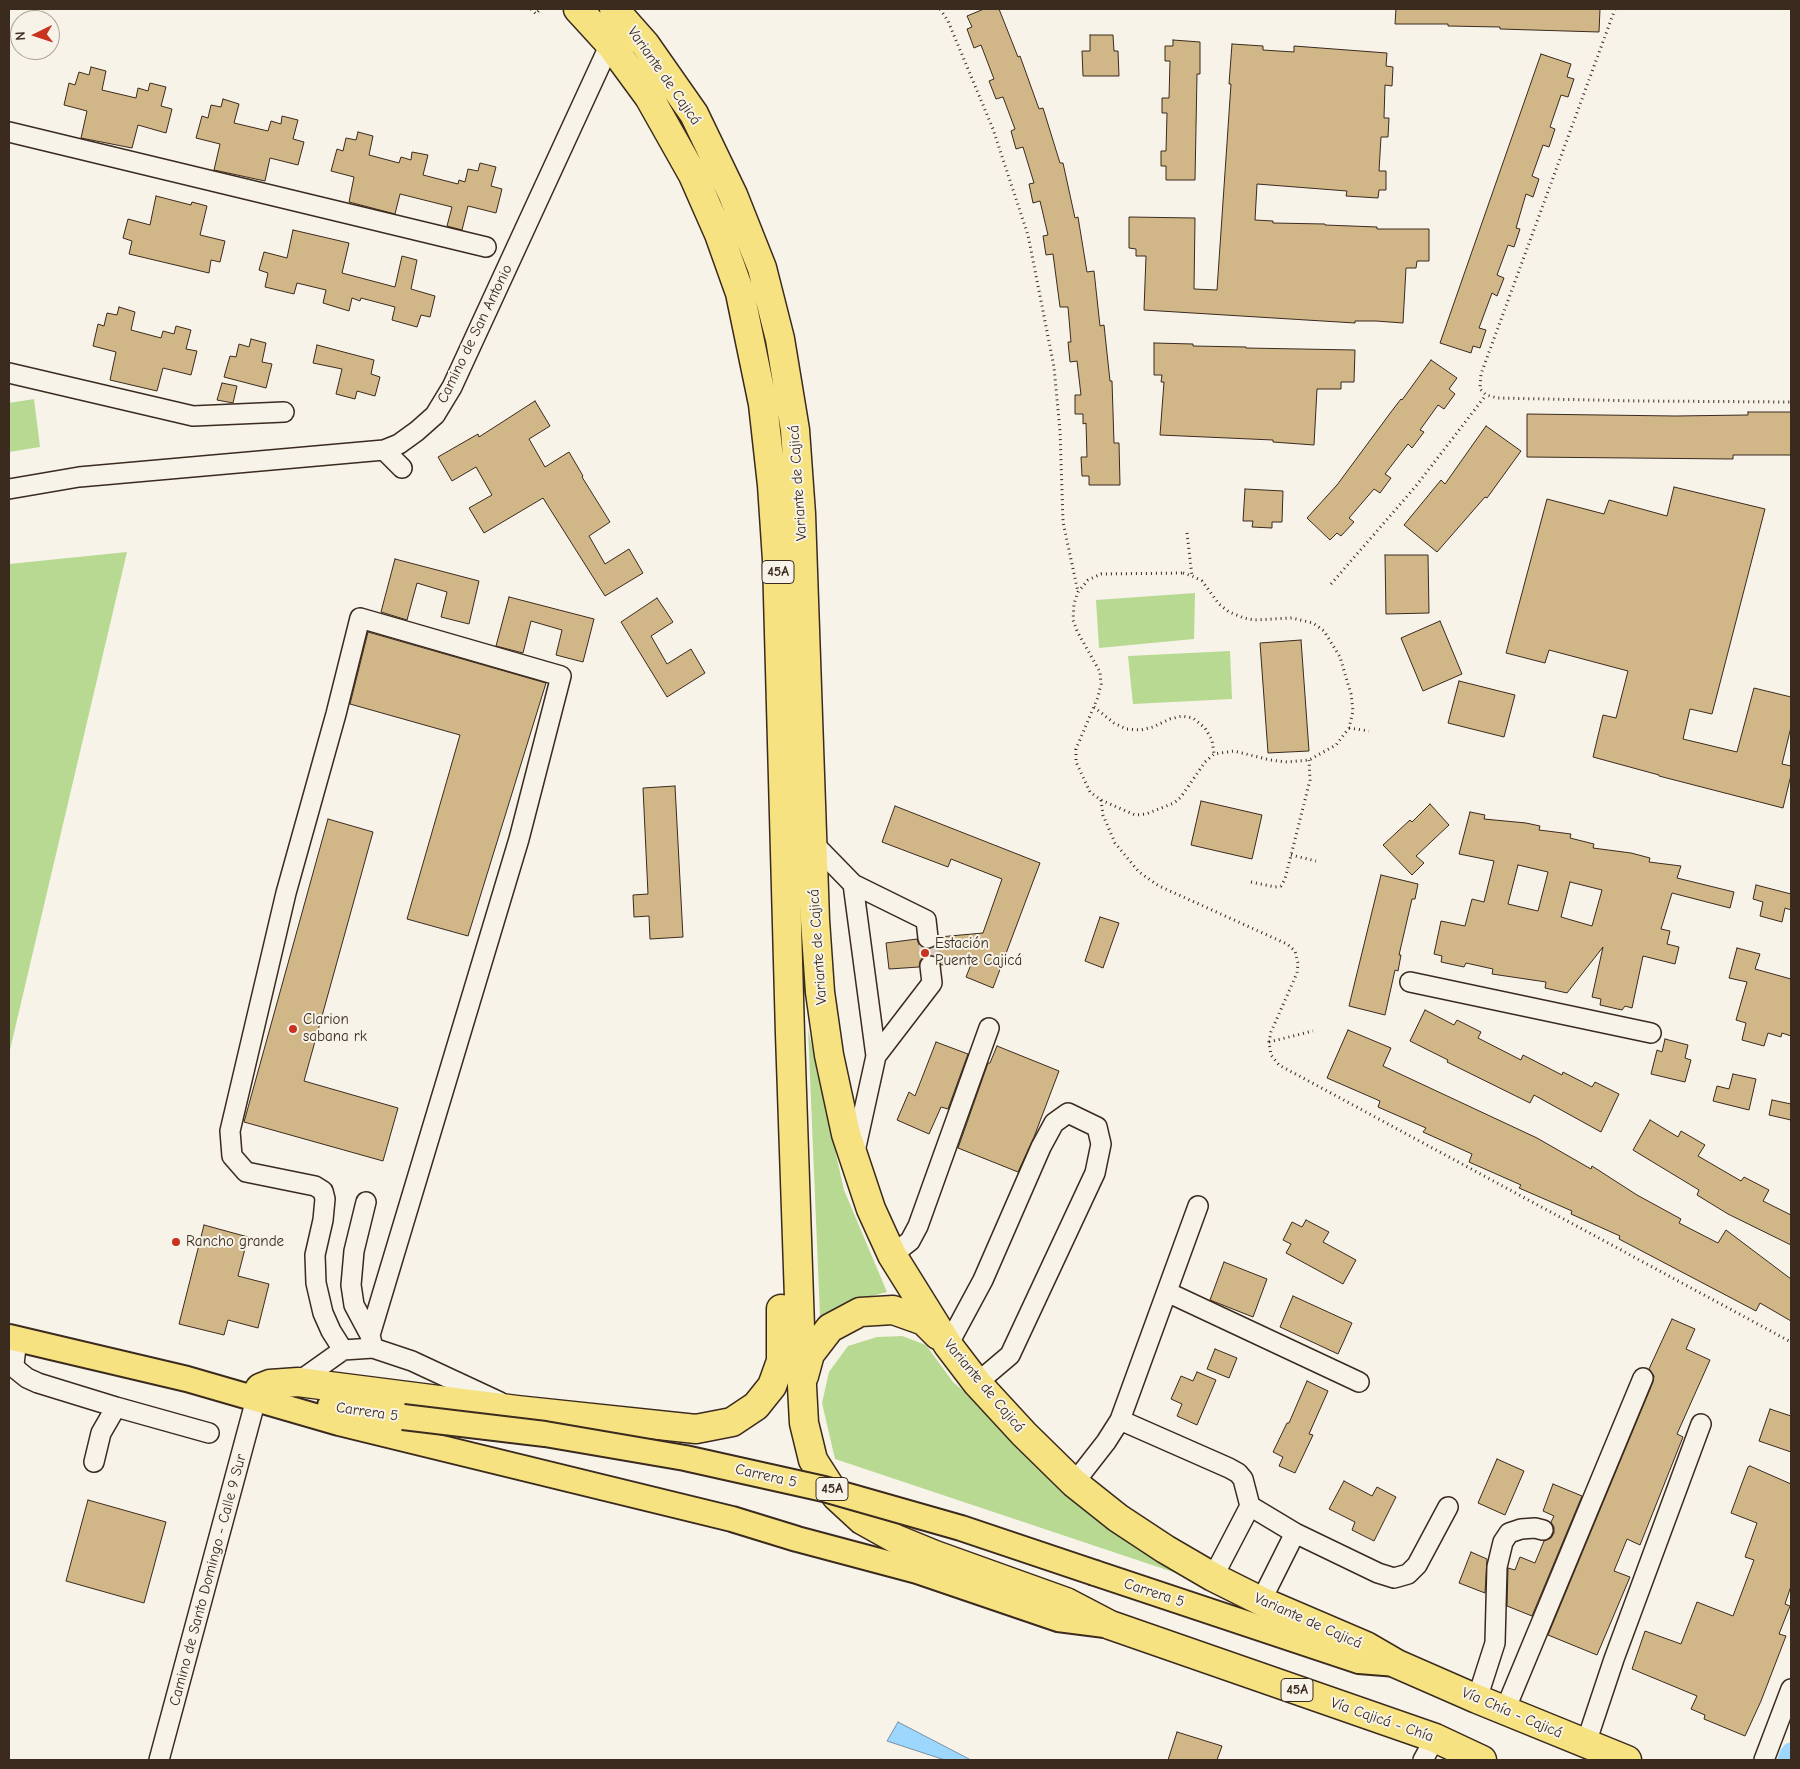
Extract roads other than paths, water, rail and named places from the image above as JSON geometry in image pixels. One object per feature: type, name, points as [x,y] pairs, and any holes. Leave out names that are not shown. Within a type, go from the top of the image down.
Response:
[{"type":"highway","name":"Variante de Cajicá","points":[[578,9],[610,44],[649,97],[693,175],[719,234],[740,293],[763,404],[772,485],[777,560],[802,1386],[804,1423],[813,1460],[836,1496],[862,1520],[896,1539],[1066,1602],[1110,1625]]},
{"type":"highway","name":"Variante de Cajicá","points":[[614,9],[645,44],[694,114],[733,195],[762,268],[780,339],[794,430],[801,514],[812,842],[820,992],[829,1055],[853,1160],[871,1208],[892,1255],[948,1345],[977,1383],[1024,1434],[1074,1482],[1118,1518],[1165,1549],[1213,1577],[1261,1601],[1366,1646],[1397,1664]]},
{"type":"highway","points":[[248,1396],[270,1384],[298,1382],[517,1410],[696,1430],[732,1422],[756,1406],[772,1386],[781,1361],[781,1246],[795,1184]]},
{"type":"highway","points":[[802,1386],[810,1354],[825,1334],[830,1328],[860,1312],[893,1310],[924,1322],[948,1345]]},
{"type":"highway","name":"Vía Cajicá - Chía","points":[[1110,1625],[1451,1754]]},
{"type":"highway","name":"Vía Chía - Cajicá","points":[[1397,1664],[1627,1760]]},
{"type":"main road","name":"Carrera 5","points":[[13,1338],[187,1379],[340,1423],[732,1519],[797,1539],[917,1571],[1058,1620],[1110,1625]]},
{"type":"main road","name":"Carrera 5","points":[[248,1396],[545,1434],[685,1458],[824,1489],[961,1528],[1359,1661],[1397,1664]]},
{"type":"street","name":"Camino de San Antonio","points":[[9,489],[78,477],[384,450],[399,444],[418,431],[435,414],[452,388],[610,44]]},
{"type":"street","points":[[9,132],[486,247]]},
{"type":"street","points":[[9,373],[193,416],[284,412]]},
{"type":"street","points":[[384,450],[402,468]]},
{"type":"street","points":[[343,1350],[323,1314],[316,1284],[315,1255],[323,1220],[325,1199],[323,1191],[315,1186],[246,1172],[232,1156],[230,1131],[286,893],[336,714],[360,618],[561,676],[519,839],[371,1342]]},
{"type":"street","points":[[812,842],[853,884],[926,920],[928,938]]},
{"type":"street","points":[[853,884],[876,1056],[853,1160]]},
{"type":"street","points":[[876,1056],[932,983],[930,966]]},
{"type":"street","points":[[1410,982],[1651,1033]]},
{"type":"street","points":[[892,1255],[910,1241],[918,1226],[989,1028]]},
{"type":"street","points":[[948,1345],[983,1280],[1041,1147],[1054,1124],[1068,1113],[1097,1127],[1101,1144],[1095,1173],[1010,1356],[977,1383]]},
{"type":"street","points":[[366,1202],[354,1251],[351,1285],[354,1305],[371,1342],[517,1410]]},
{"type":"street","points":[[1074,1482],[1106,1442],[1120,1420],[1198,1206]]},
{"type":"street","points":[[1167,1292],[1359,1382]]},
{"type":"street","points":[[13,1338],[14,1364],[17,1370],[26,1378],[116,1407],[209,1433]]},
{"type":"street","points":[[298,1382],[343,1350],[371,1342]]},
{"type":"street","points":[[1505,1710],[1643,1378]]},
{"type":"street","name":"Camino de Santo Domingo - Calle 9 Sur","points":[[159,1760],[248,1396]]},
{"type":"street","points":[[94,1462],[101,1433],[116,1407]]},
{"type":"street","points":[[1120,1420],[1238,1473],[1243,1479],[1250,1506],[1213,1577]]},
{"type":"street","points":[[1586,1743],[1614,1659],[1701,1424]]},
{"type":"street","points":[[1250,1506],[1296,1533],[1378,1573],[1394,1578],[1408,1574],[1417,1565],[1448,1507]]},
{"type":"street","points":[[1478,1699],[1495,1643],[1497,1567],[1504,1542],[1509,1533],[1521,1529],[1535,1528],[1543,1530]]},
{"type":"street","points":[[1261,1601],[1296,1533]]},
{"type":"street","points":[[1764,1760],[1791,1689]]},
{"type":"water","points":[[898,1722],[971,1760],[945,1760],[887,1741]]},
{"type":"waterway","points":[[1788,1760],[1791,1753]]},
{"type":"tunnel","points":[[928,938],[930,966]]},
{"type":"place","name":"Estación Puente Cajicá","points":[[925,953]]},
{"type":"place","name":"Clarion sabana rk","points":[[293,1029]]},
{"type":"place","name":"Rancho grande","points":[[176,1242]]}]
